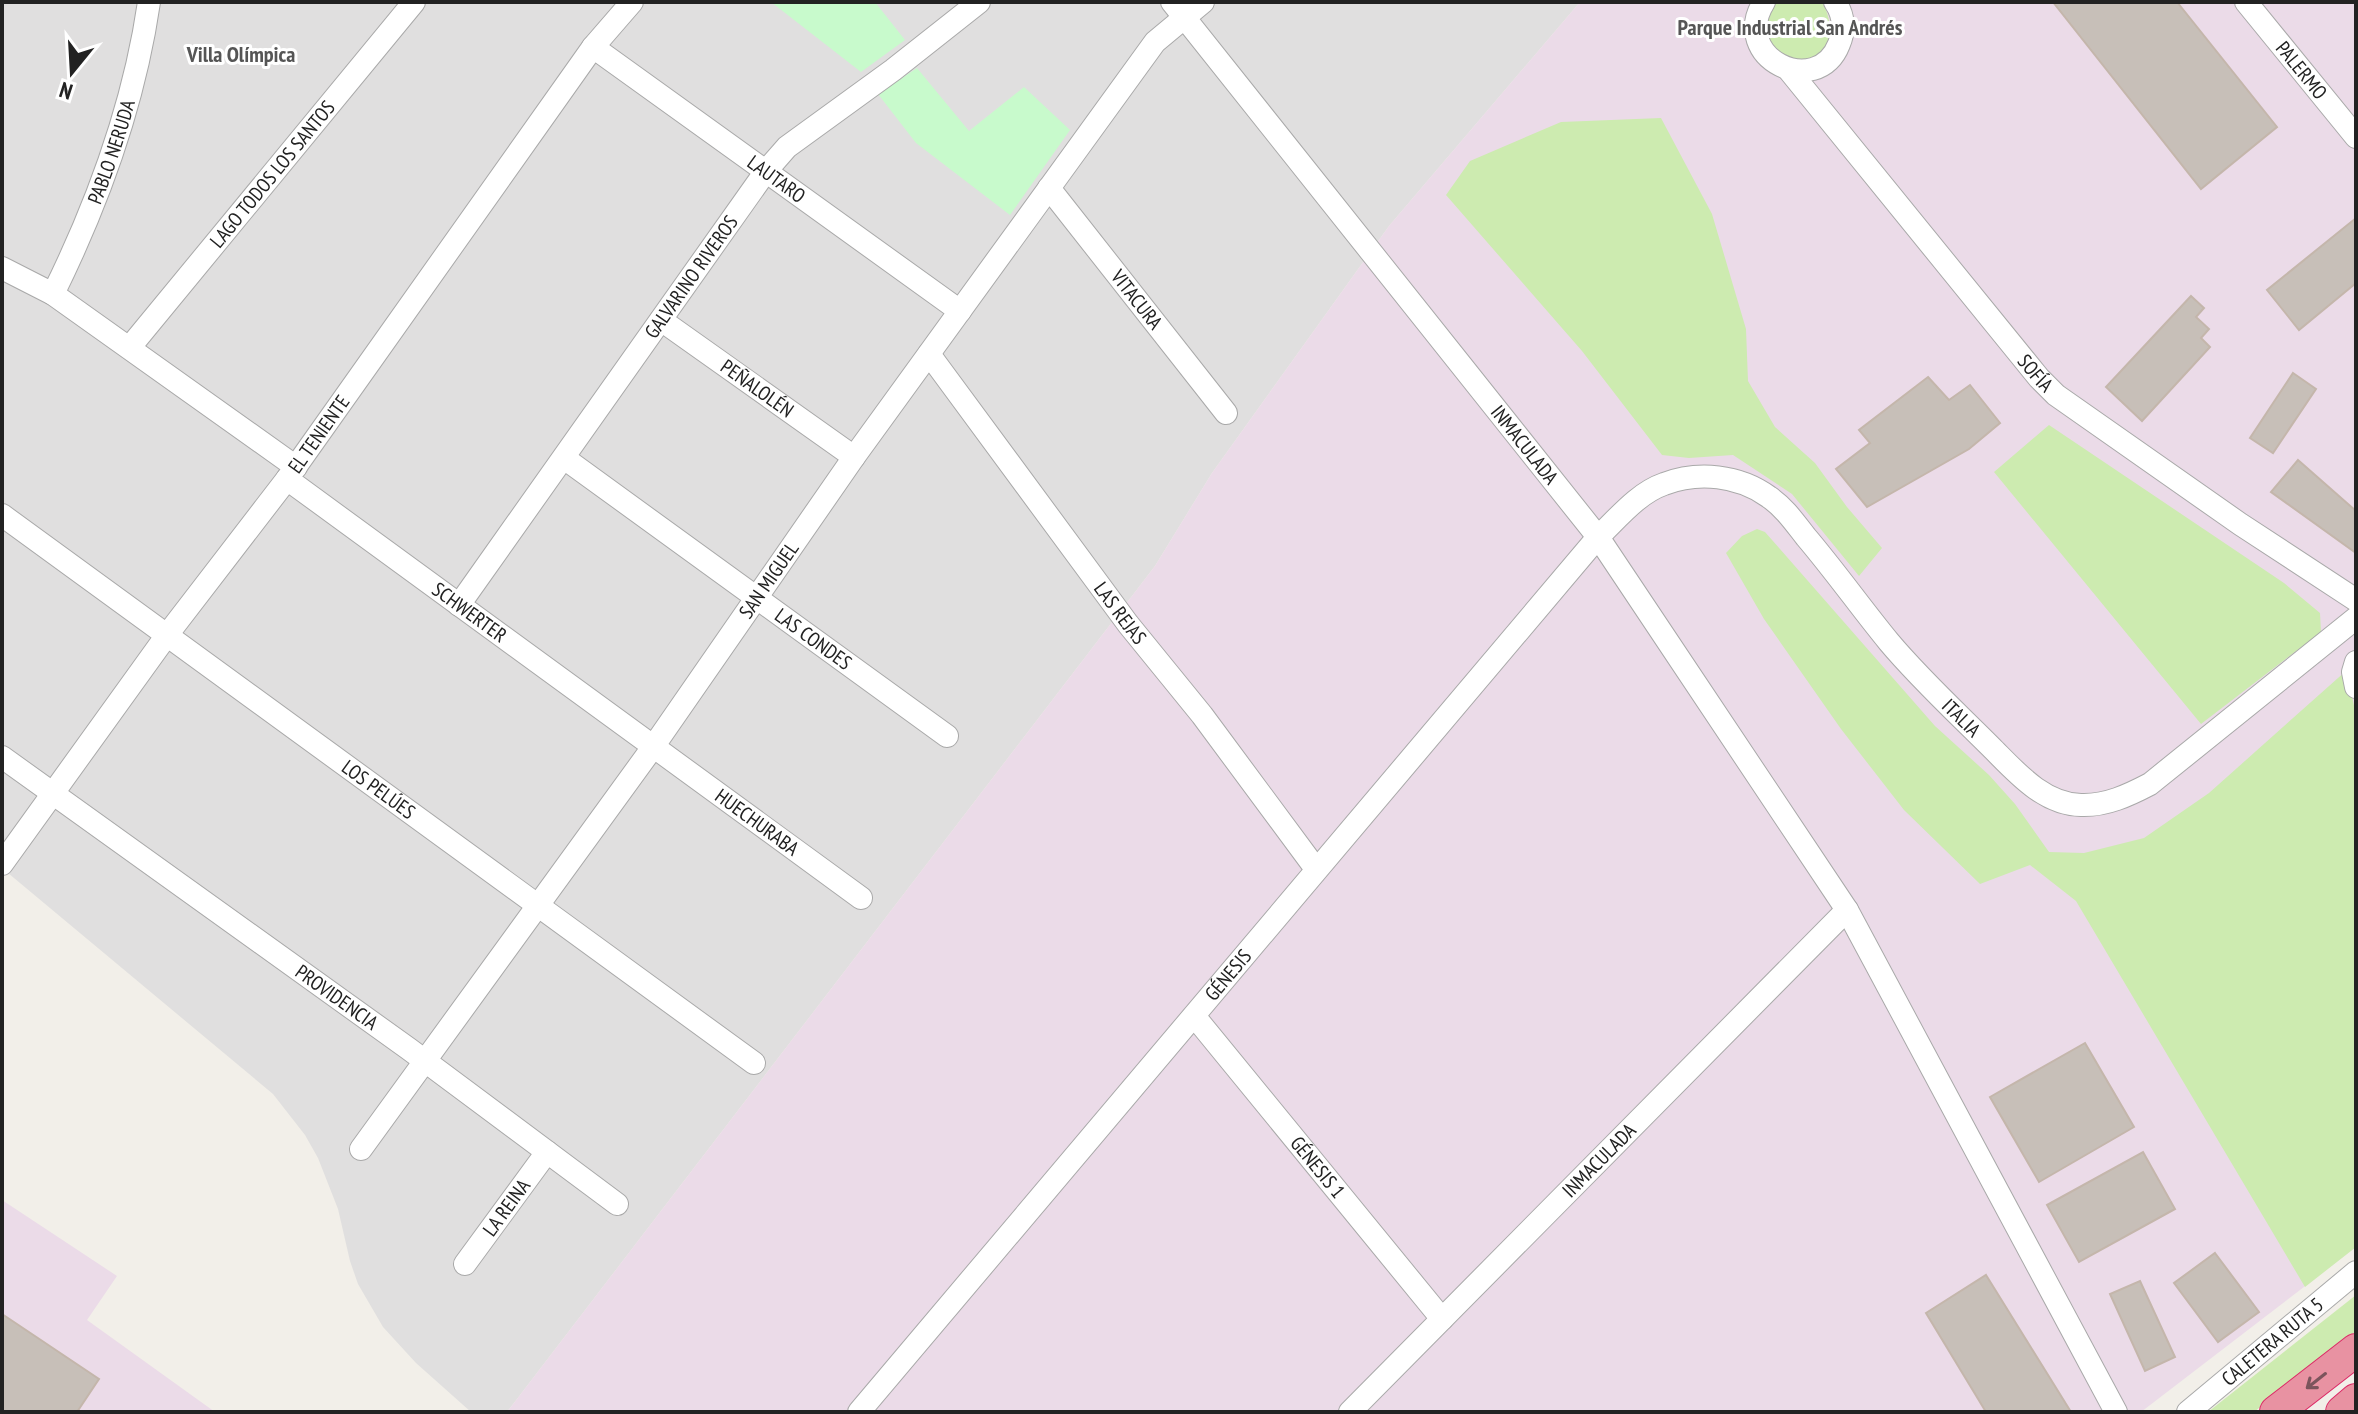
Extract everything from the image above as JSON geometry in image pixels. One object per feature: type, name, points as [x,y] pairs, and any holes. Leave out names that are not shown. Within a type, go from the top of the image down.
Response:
[{"type":"highway","points":[[2276,1412],[2356,1350]]},
{"type":"highway","points":[[2342,1412],[2356,1400]]},
{"type":"street","name":"PABLO NERUDA","points":[[53,294],[94,206],[110,161],[137,68],[149,2]]},
{"type":"street","name":"LAGO TODOS LOS SANTOS","points":[[130,347],[414,2]]},
{"type":"street","name":"EL TENIENTE","points":[[2,864],[167,635],[292,473],[593,47],[632,2]]},
{"type":"street","name":"GALVARINO RIVEROS","points":[[459,605],[766,171],[787,147],[893,70],[979,2]]},
{"type":"street","name":"SAN MIGUEL","points":[[361,1149],[653,747],[854,457],[1178,9],[1203,2]]},
{"type":"street","name":"SOFÍA","points":[[1764,2],[1755,25],[1757,40],[1764,53],[1774,63],[1788,69],[2039,378],[2056,395],[2240,524],[2356,600]]},
{"type":"street","points":[[1788,69],[1802,71],[1816,68],[1828,61],[1837,50],[1843,23],[1835,2]]},
{"type":"street","name":"PALERMO","points":[[2246,2],[2356,137]]},
{"type":"street","name":"INMACULADA","points":[[1178,9],[1598,537],[1847,910],[2116,1412]]},
{"type":"street","name":"LAUTARO","points":[[593,47],[960,311]]},
{"type":"street","name":"VITACURA","points":[[1049,188],[1226,413]]},
{"type":"street","name":"SCHWERTER","points":[[2,268],[53,294],[130,347],[459,605],[653,747]]},
{"type":"street","name":"PEÑALOLÉN","points":[[661,320],[854,457]]},
{"type":"street","name":"LAS REJAS","points":[[929,354],[1128,624],[1202,715],[1316,869]]},
{"type":"street","name":"LAS CONDES","points":[[564,458],[947,736]]},
{"type":"street","name":"ITALIA","points":[[1598,537],[1646,492],[1681,478],[1720,477],[1768,496],[1833,569],[1890,642],[2018,774],[2045,795],[2081,805],[2124,797],[2150,784],[2356,618]]},
{"type":"street","name":"LOS PELÚES","points":[[2,515],[754,1063]]},
{"type":"street","name":"GÉNESIS","points":[[859,1412],[1598,537]]},
{"type":"street","points":[[2356,662],[2353,672],[2356,687]]},
{"type":"street","name":"HUECHURABA","points":[[653,747],[861,898]]},
{"type":"street","name":"PROVIDENCIA","points":[[2,757],[617,1204]]},
{"type":"street","name":"INMACULADA","points":[[1350,1412],[1847,910]]},
{"type":"street","name":"GÉNESIS 1","points":[[1195,1017],[1442,1319]]},
{"type":"street","name":"LA REINA","points":[[465,1264],[547,1152]]},
{"type":"street","name":"CALETERA RUTA 5","points":[[2188,1412],[2356,1272]]},
{"type":"shaded area","points":[[2,2],[1580,2],[1389,226],[1212,473],[1155,566],[507,1412],[471,1412],[416,1363],[383,1327],[358,1284],[338,1209],[318,1158],[305,1135],[273,1094],[2,868]]},
{"type":"shaded area","points":[[1580,2],[2356,2],[2356,1247],[2141,1412],[507,1412],[1155,566],[1212,473],[1389,226]]},
{"type":"shaded area","points":[[2,1200],[117,1276],[87,1320],[215,1412],[2,1412]]},
{"type":"green space","points":[[771,2],[875,2],[905,40],[861,72]]},
{"type":"green space","points":[[1777,2],[1822,2],[1830,30],[1825,47],[1819,54],[1799,59],[1779,53],[1773,46],[1768,29]]},
{"type":"green space","points":[[917,68],[969,131],[1024,87],[1070,130],[1010,215],[916,143],[878,94]]},
{"type":"green space","points":[[1661,118],[1712,214],[1746,329],[1748,381],[1775,427],[1815,463],[1882,548],[1859,576],[1792,494],[1733,455],[1689,458],[1662,455],[1582,351],[1446,195],[1470,161],[1561,122]]},
{"type":"green space","points":[[2049,425],[2284,583],[2320,613],[2321,632],[2201,724],[1994,472]]},
{"type":"green space","points":[[1757,529],[1765,532],[1935,726],[1989,775],[2015,804],[2049,852],[2084,853],[2144,838],[2209,793],[2347,670],[2356,716],[2356,1247],[2305,1287],[2076,901],[2030,865],[1980,884],[1904,810],[1841,729],[1764,619],[1726,553],[1742,536]]},
{"type":"green space","points":[[2356,1295],[2356,1331],[2254,1412],[2208,1412]]},
{"type":"building","points":[[2053,2],[2177,2],[2277,127],[2201,189]]},
{"type":"building","points":[[2356,218],[2356,283],[2299,330],[2267,290]]},
{"type":"building","points":[[2191,296],[2204,308],[2196,317],[2209,329],[2201,338],[2210,347],[2142,421],[2106,387]]},
{"type":"building","points":[[2293,373],[2316,389],[2273,453],[2250,438]]},
{"type":"building","points":[[1928,377],[1949,400],[1970,385],[2000,423],[1969,449],[1867,507],[1836,469],[1870,443],[1859,430]]},
{"type":"building","points":[[2298,460],[2356,511],[2356,553],[2271,492]]},
{"type":"building","points":[[2085,1043],[2134,1127],[2039,1182],[1990,1097]]},
{"type":"building","points":[[2143,1152],[2175,1209],[2079,1262],[2047,1205]]},
{"type":"building","points":[[2215,1253],[2259,1312],[2218,1342],[2174,1283]]},
{"type":"building","points":[[1986,1275],[2071,1412],[1986,1412],[1926,1313]]},
{"type":"building","points":[[2140,1281],[2175,1357],[2145,1371],[2110,1294]]},
{"type":"building","points":[[2,1314],[99,1379],[77,1412],[2,1412]]},
{"type":"district","name":"Parque Industrial San Andrés","points":[[1790,27]]},
{"type":"district","name":"Villa Olímpica","points":[[241,54]]}]
